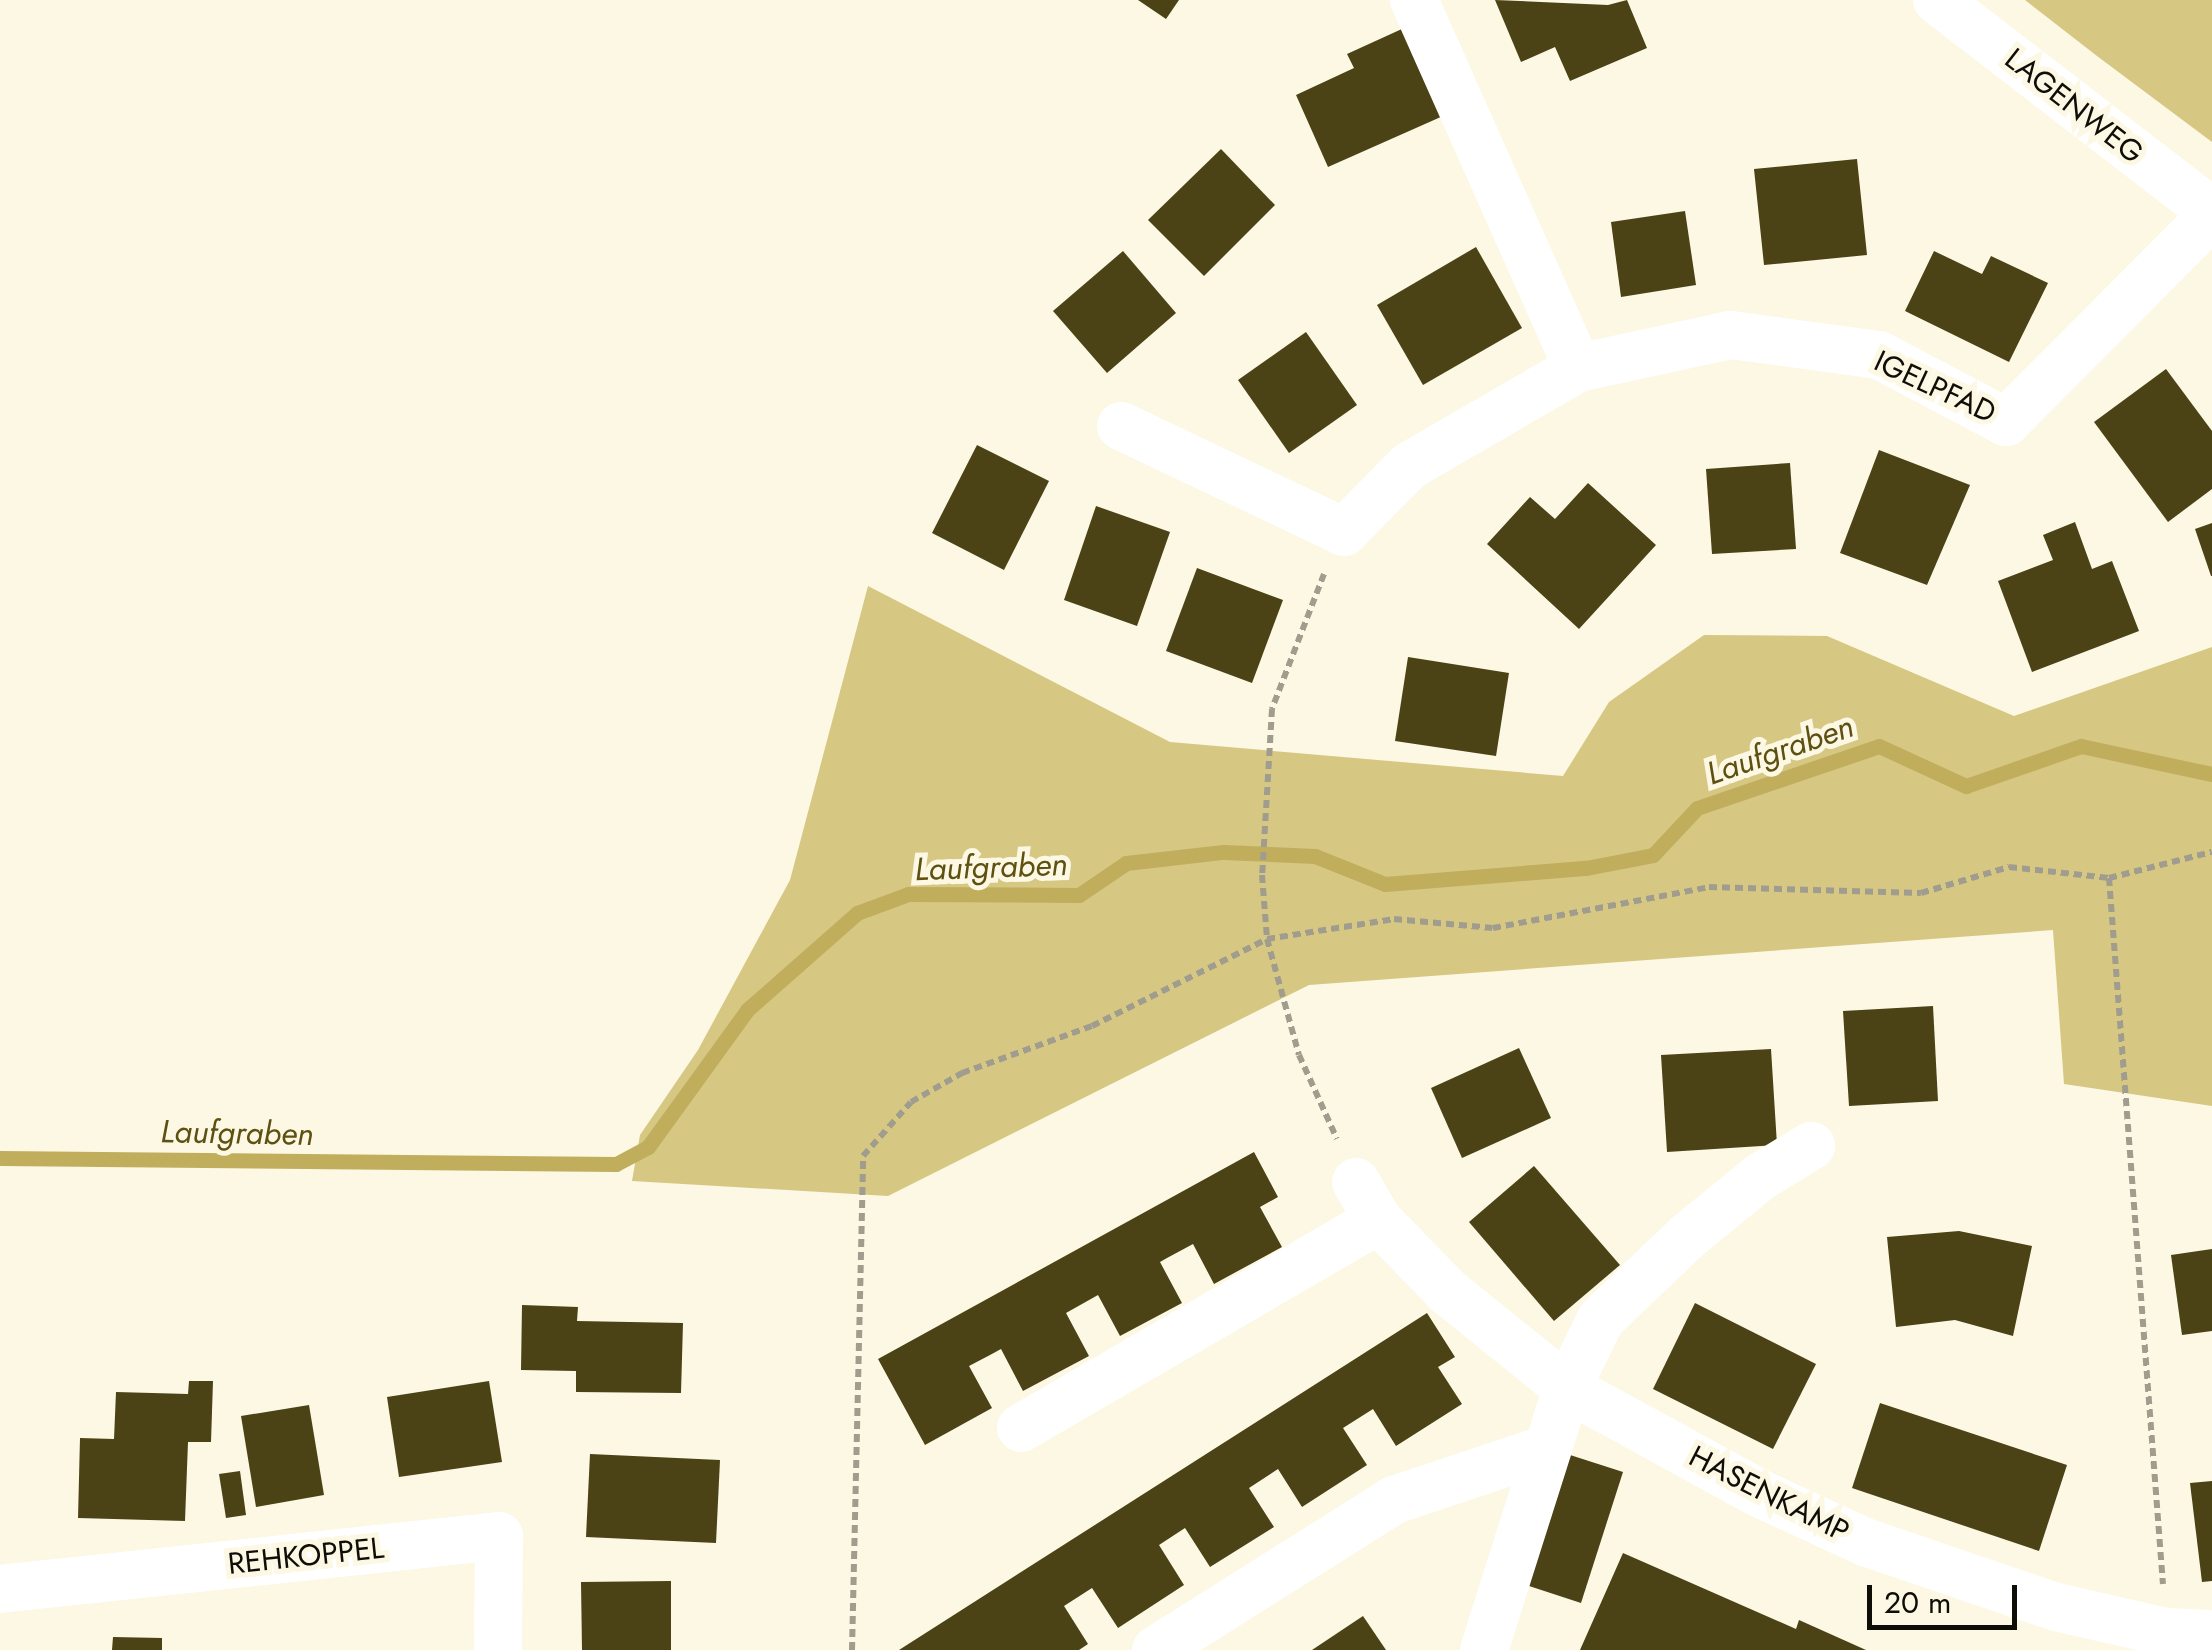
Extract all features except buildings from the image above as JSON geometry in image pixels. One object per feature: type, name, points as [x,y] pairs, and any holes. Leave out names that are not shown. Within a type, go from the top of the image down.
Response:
[{"type":"street","points":[[1414,0],[1578,368]]},
{"type":"street","name":"LAGENWEG","points":[[1937,0],[2212,213]]},
{"type":"street","name":"IGELPFAD","points":[[1344,532],[1409,466],[1578,368],[1732,335],[1879,356],[2006,422],[2212,213]]},
{"type":"street","points":[[1122,426],[1344,532]]},
{"type":"street","points":[[1484,1650],[1567,1388],[1600,1319],[1746,1189],[1811,1146]]},
{"type":"street","points":[[1021,1428],[1367,1201]]},
{"type":"street","name":"HASENKAMP","points":[[1367,1201],[1447,1291],[1567,1388],[1761,1494],[1866,1542],[2056,1607],[2189,1633]]},
{"type":"street","points":[[1156,1650],[1394,1500],[1546,1449]]},
{"type":"street","name":"REHKOPPEL","points":[[0,1589],[499,1536],[498,1650]]},
{"type":"path","points":[[1344,532],[1306,610],[1272,709],[1262,875],[1268,939],[1300,1055],[1367,1201]]},
{"type":"path","points":[[852,1650],[864,1156],[911,1102],[962,1072],[1092,1026],[1268,939],[1394,919],[1493,928],[1709,886],[1922,893],[2009,867],[2109,878],[2212,852]]},
{"type":"path","points":[[2109,878],[2189,1633]]},
{"type":"shaded area","points":[[2025,0],[2212,0],[2212,142],[2097,56]]},
{"type":"shaded area","points":[[868,586],[1170,742],[1563,776],[1609,702],[1704,635],[1827,636],[2014,716],[2212,647],[2212,1106],[2064,1084],[2053,930],[1309,985],[888,1196],[632,1181],[640,1135],[698,1050],[790,880]]},
{"type":"waterway","name":"Laufgraben","points":[[0,1158],[616,1164],[648,1147],[747,1010],[857,913],[908,894],[1079,895],[1126,863],[1223,852],[1315,856],[1385,884],[1586,868],[1653,855],[1697,808],[1879,746],[1966,786],[2081,746],[2212,774]]}]
